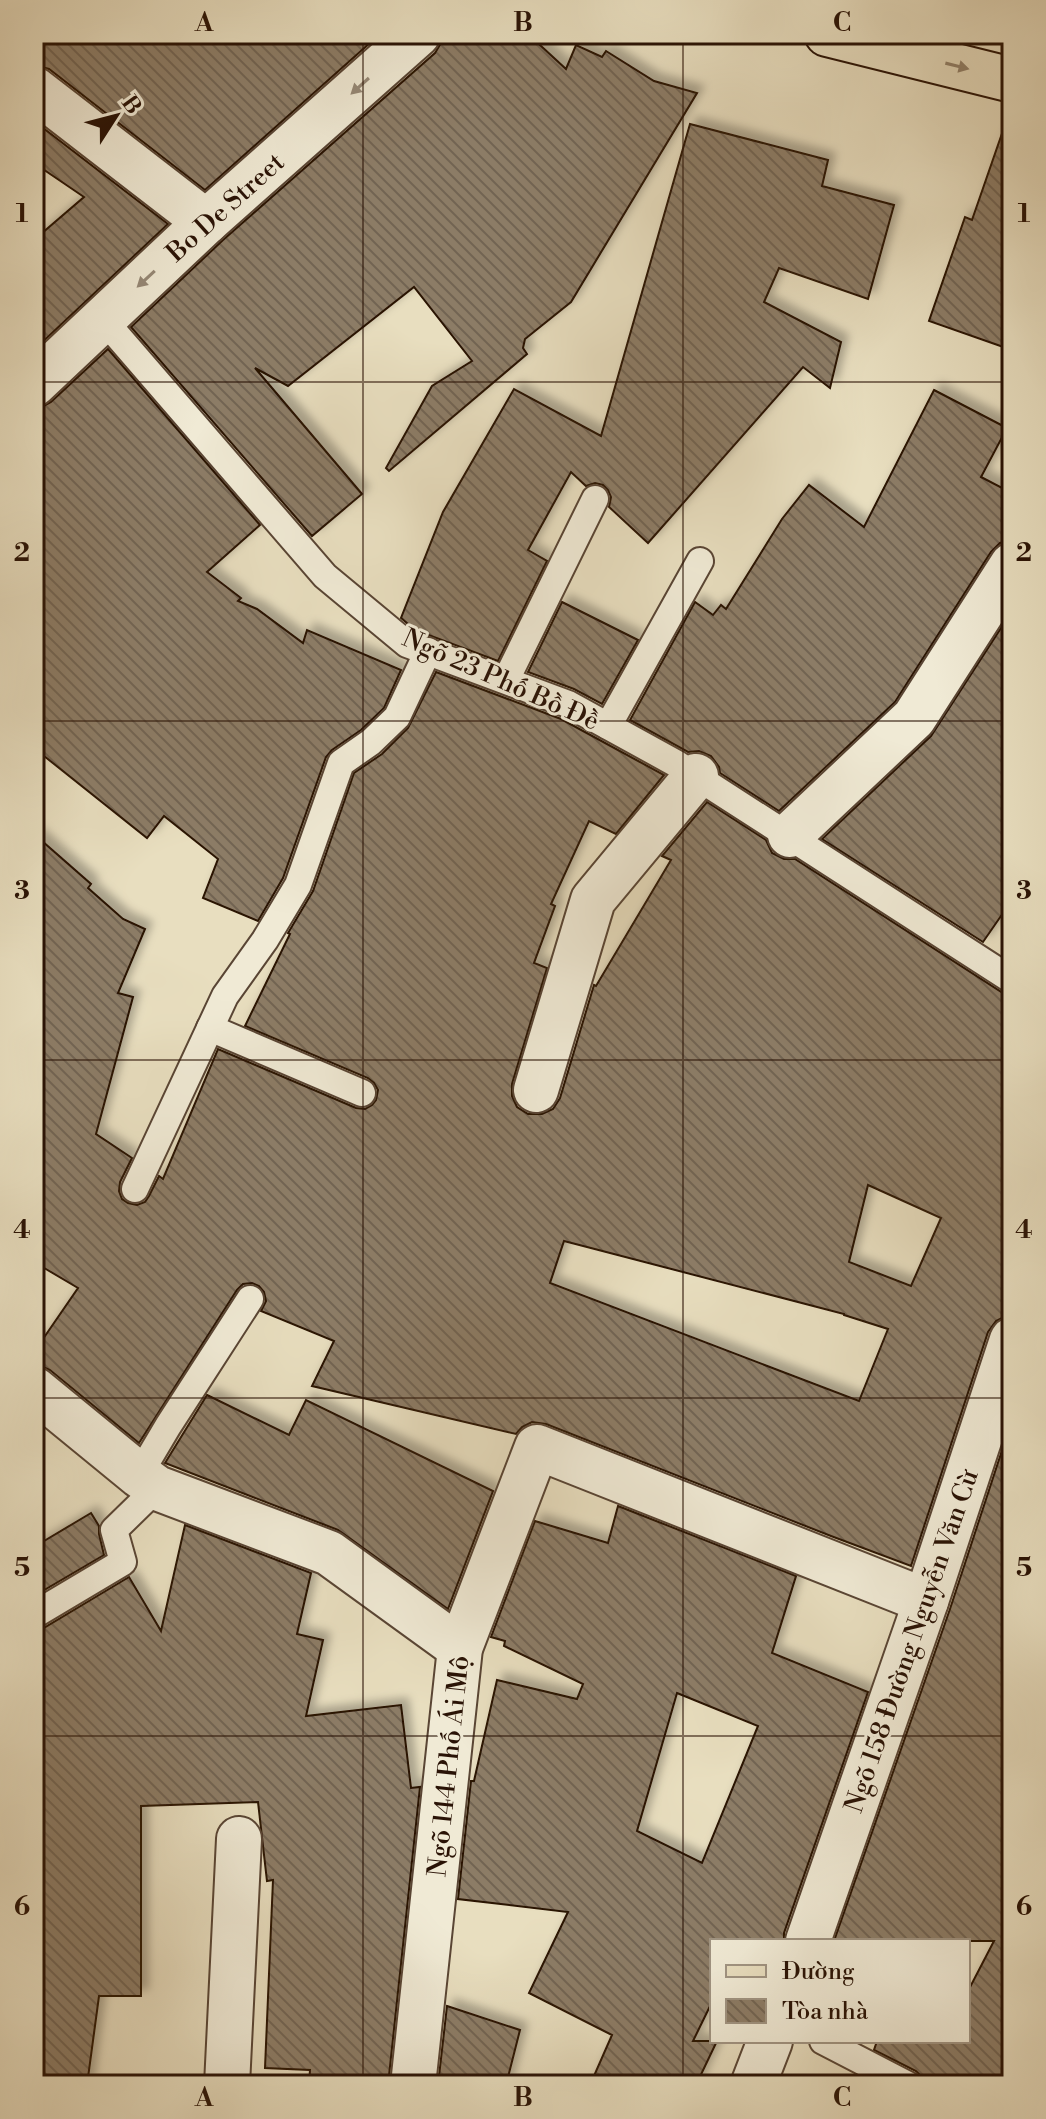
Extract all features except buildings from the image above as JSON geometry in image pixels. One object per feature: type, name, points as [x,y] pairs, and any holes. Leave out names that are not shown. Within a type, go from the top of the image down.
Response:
[{"type":"main road","points":[[827,34],[1012,80]]},
{"type":"street","name":"Bo De Street","points":[[34,384],[206,222],[418,34]]},
{"type":"street","points":[[34,89],[206,222]]},
{"type":"street","points":[[790,835],[914,718],[1012,565]]},
{"type":"street","points":[[536,1090],[593,900],[696,776]]},
{"type":"street","name":"Ngõ 158 Đường Nguyễn Văn Cừ","points":[[809,1939],[926,1601],[1012,1340]]},
{"type":"street","points":[[35,1392],[148,1482],[329,1553],[460,1648]]},
{"type":"street","name":"Ngõ 144 Phố Ái Mộ","points":[[413,2085],[460,1648],[537,1447],[926,1601]]},
{"type":"street","points":[[227,2085],[239,1839]]},
{"type":"street","points":[[753,2085],[769,2043]]},
{"type":"lane","name":"Ngõ 23 Phố Bồ Đề","points":[[103,319],[325,576],[407,644],[568,704],[608,726],[790,835],[1012,980]]},
{"type":"lane","points":[[506,680],[595,499]]},
{"type":"lane","points":[[608,726],[700,561]]},
{"type":"lane","points":[[135,1189],[225,996],[265,940],[298,885],[341,763],[371,742],[397,717],[428,651]]},
{"type":"lane","points":[[210,1028],[362,1093]]},
{"type":"lane","points":[[34,1615],[123,1562],[114,1530],[148,1482],[168,1426],[250,1299]]},
{"type":"lane","points":[[827,2043],[908,2085]]}]
